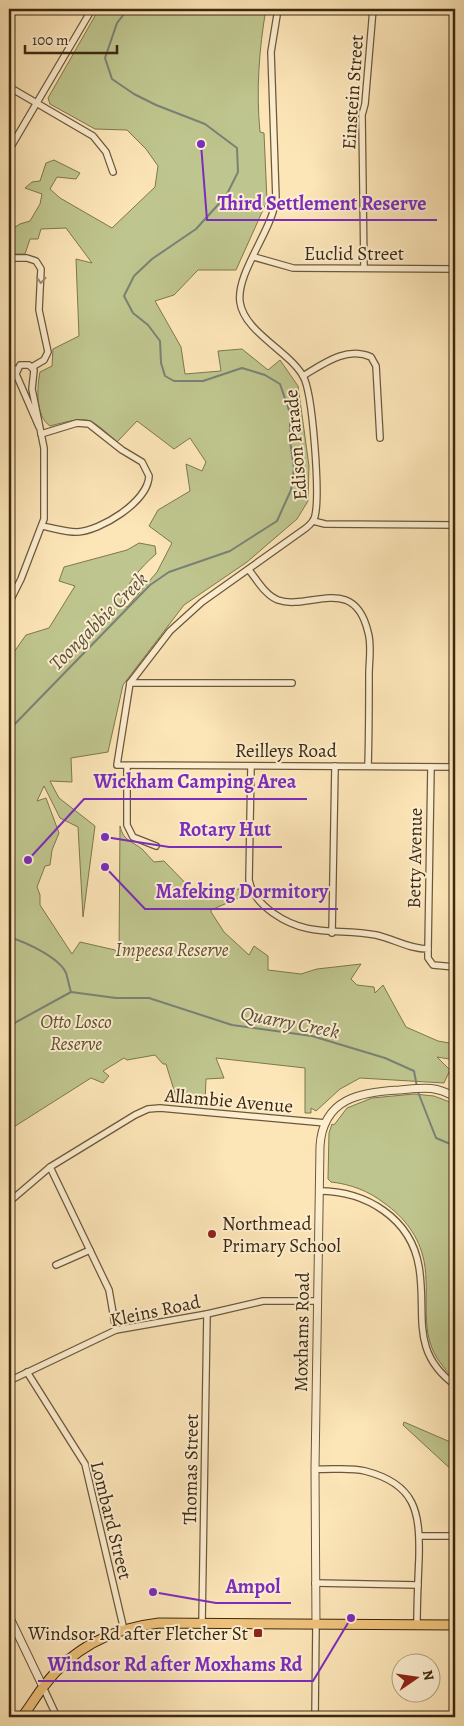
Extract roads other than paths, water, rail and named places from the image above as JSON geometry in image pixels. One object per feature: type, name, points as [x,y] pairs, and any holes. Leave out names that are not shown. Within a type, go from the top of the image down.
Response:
[{"type":"main road","points":[[22,1717],[43,1687],[72,1656],[92,1643],[124,1630],[160,1623],[316,1626],[455,1625]]},
{"type":"main road","points":[[14,1717],[32,1695],[43,1687]]},
{"type":"street","points":[[9,150],[36,102],[42,97],[92,9]]},
{"type":"street","name":"Edison Parade","points":[[118,765],[130,683],[170,631],[202,602],[249,570],[313,521],[316,512],[316,467],[308,393],[303,376],[243,313],[240,301],[240,289],[273,214],[276,199],[272,52],[278,9]]},
{"type":"street","name":"Einstein Street","points":[[364,268],[362,115],[365,104],[373,9]]},
{"type":"street","points":[[9,87],[93,136],[106,152],[113,172]]},
{"type":"street","name":"Euclid Street","points":[[254,256],[288,268],[455,269]]},
{"type":"street","points":[[9,258],[27,258],[36,261],[41,268],[39,310],[48,352],[44,360],[32,367]]},
{"type":"street","points":[[303,376],[339,356],[364,354],[374,356],[380,438]]},
{"type":"street","points":[[9,365],[16,370],[17,377],[40,430]]},
{"type":"street","points":[[16,370],[20,365],[32,367]]},
{"type":"street","points":[[9,603],[18,586],[42,526],[45,470],[32,389],[34,377],[32,367]]},
{"type":"street","points":[[454,767],[455,392]]},
{"type":"street","points":[[40,430],[77,423],[89,424],[122,450],[142,462],[149,476],[145,490],[128,510],[99,525],[77,532],[42,526]]},
{"type":"street","points":[[313,521],[325,524],[455,525]]},
{"type":"street","points":[[249,570],[264,589],[277,599],[286,601],[336,598],[350,604],[362,617],[368,631],[369,642],[368,766]]},
{"type":"street","points":[[130,683],[292,683]]},
{"type":"street","name":"Reilleys Road","points":[[118,765],[454,767]]},
{"type":"street","points":[[127,766],[127,825],[134,837],[156,846]]},
{"type":"street","points":[[251,766],[249,874],[253,892],[263,905],[288,922],[306,930],[375,935],[415,948],[428,949],[429,960],[433,965],[455,967]]},
{"type":"street","points":[[332,932],[335,766]]},
{"type":"street","name":"Betty Avenue","points":[[428,949],[431,767]]},
{"type":"street","name":"Moxhams Road","points":[[316,1626],[315,1470],[320,1141],[326,1123],[336,1108],[349,1099],[371,1092],[430,1088],[442,1089],[455,1097]]},
{"type":"street","name":"Allambie Avenue","points":[[9,1202],[50,1167],[135,1114],[148,1109],[160,1108],[326,1123]]},
{"type":"street","points":[[50,1167],[109,1290],[116,1330]]},
{"type":"street","points":[[319,1191],[340,1192],[365,1199],[384,1210],[402,1228],[413,1247],[419,1265],[421,1327],[426,1350],[434,1364],[455,1385]]},
{"type":"street","points":[[56,1266],[90,1250]]},
{"type":"street","name":"Kleins Road","points":[[9,1380],[116,1330],[207,1314],[263,1301],[317,1301]]},
{"type":"street","name":"Thomas Street","points":[[202,1623],[207,1314]]},
{"type":"street","name":"Lombard Street","points":[[27,1372],[85,1464],[124,1630]]},
{"type":"street","points":[[315,1470],[364,1471],[392,1480],[406,1492],[417,1510],[420,1536],[418,1624]]},
{"type":"street","points":[[420,1536],[455,1536]]},
{"type":"street","points":[[315,1583],[418,1585]]},
{"type":"street","points":[[9,1616],[57,1717]]},
{"type":"street","points":[[315,1717],[316,1626]]},
{"type":"waterway","name":"Toongabbie Creek","points":[[9,730],[150,585],[169,572],[230,551],[277,521],[291,490],[294,468],[290,441],[290,413],[280,384],[265,375],[242,368],[203,381],[174,381],[165,376],[161,363],[160,341],[148,325],[133,313],[124,296],[134,276],[152,259],[196,229],[226,196],[238,172],[237,148],[205,124],[156,105],[134,94],[112,79],[105,58],[117,23],[128,9]]},
{"type":"waterway","name":"Toongabbie Creek","points":[[9,937],[32,946],[56,961],[66,973],[71,992]]},
{"type":"waterway","name":"Quarry Creek","points":[[71,992],[116,998],[149,998],[232,1025],[312,1036],[385,1058],[414,1071],[417,1087]]},
{"type":"waterway","name":"Toongabbie Creek","points":[[9,1026],[71,992]]},
{"type":"waterway","name":"Quarry Creek","points":[[418,1092],[436,1138],[455,1146]]},
{"type":"place","name":"Third Settlement Reserve","points":[[201,144]]},
{"type":"place","name":"Rotary Hut","points":[[105,837]]},
{"type":"place","name":"Wickham Camping Area","points":[[28,860]]},
{"type":"place","name":"Mafeking Dormitory","points":[[105,867]]},
{"type":"place","name":"Northmead Primary School","points":[[212,1234]]},
{"type":"place","name":"Ampol","points":[[153,1592]]},
{"type":"place","name":"Windsor Rd after Moxhams Rd","points":[[351,1618]]},
{"type":"place","name":"Windsor Rd after Fletcher St","points":[[258,1633]]},
{"type":"park label","name":"Impeesa Reserve","points":[[172,949]]},
{"type":"park label","name":"Otto Losco Reserve","points":[[76,1032]]}]
